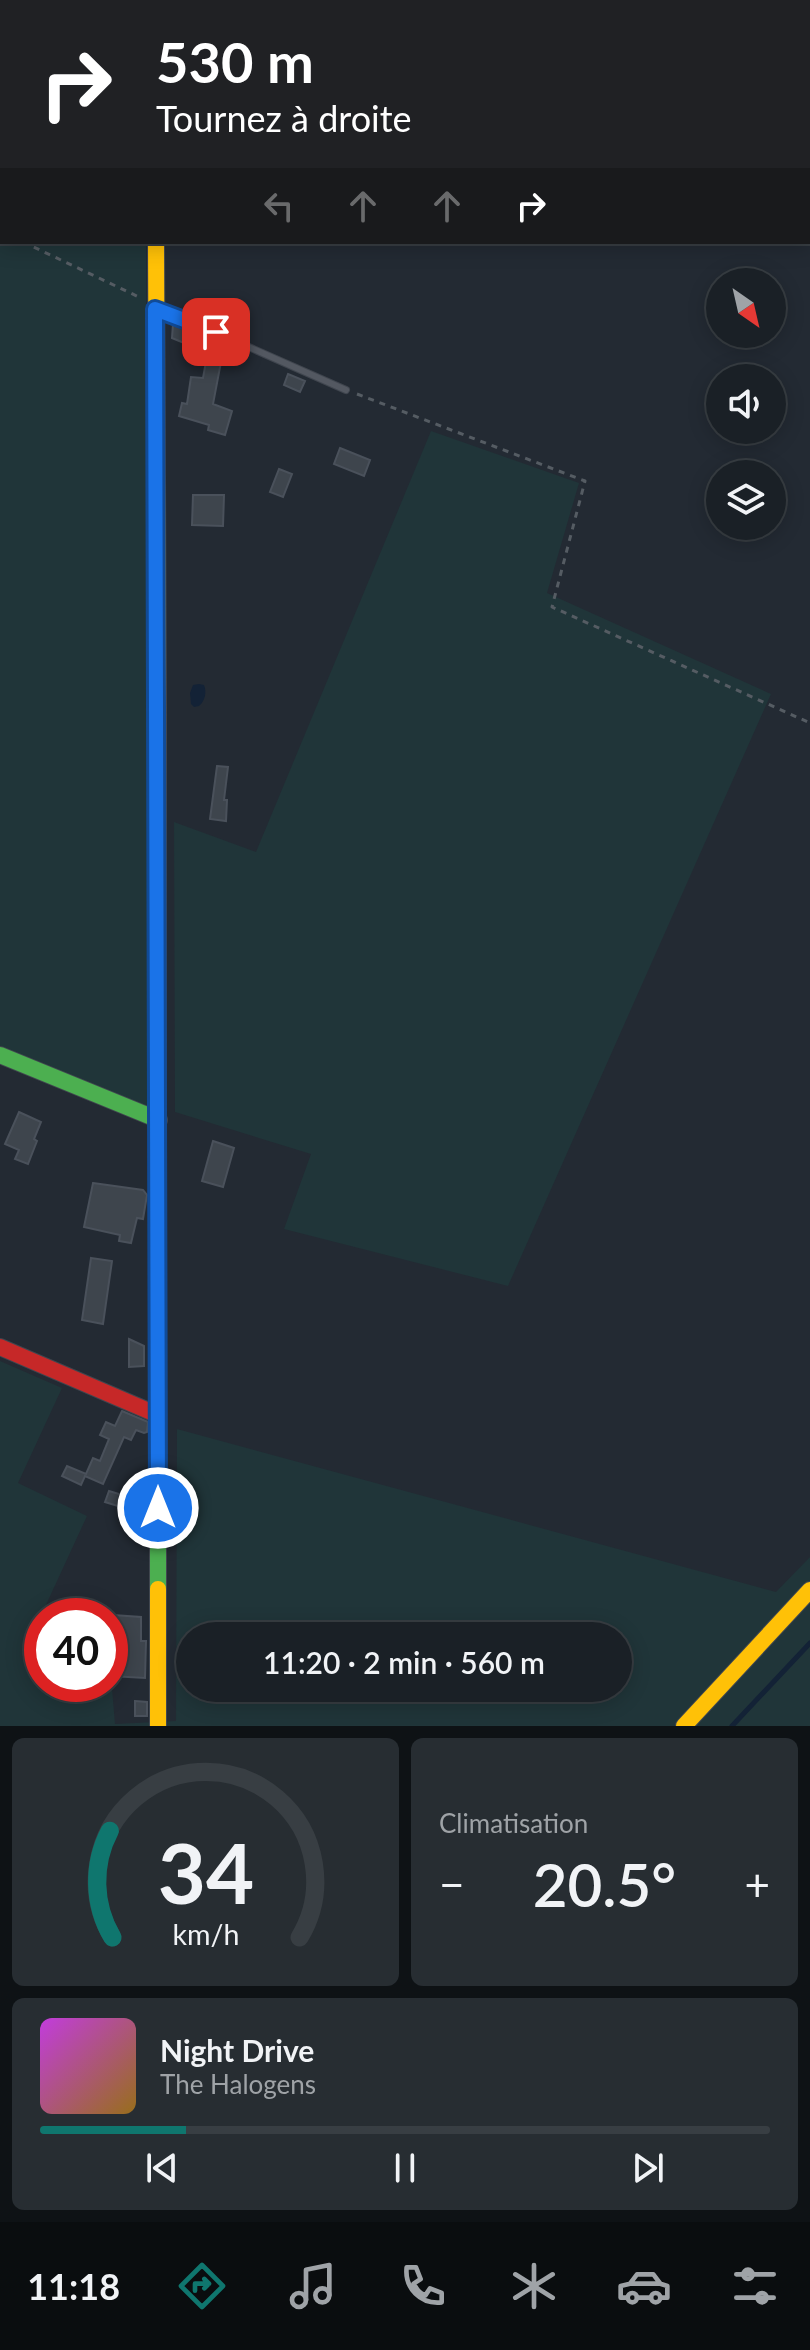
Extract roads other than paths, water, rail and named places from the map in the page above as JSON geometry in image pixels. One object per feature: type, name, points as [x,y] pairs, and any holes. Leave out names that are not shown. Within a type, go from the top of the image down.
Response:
[{"type":"street","points":[[156,244],[158,1726]]},
{"type":"street","points":[[0,1055],[159,1120]]},
{"type":"street","points":[[0,1347],[158,1415]]},
{"type":"street","points":[[684,1726],[810,1590]]},
{"type":"lane","points":[[155,306],[346,390]]},
{"type":"water","points":[[193,685],[204,685],[205,696],[199,706],[194,707],[190,693]]},
{"type":"waterway","points":[[732,1726],[810,1643]]}]
